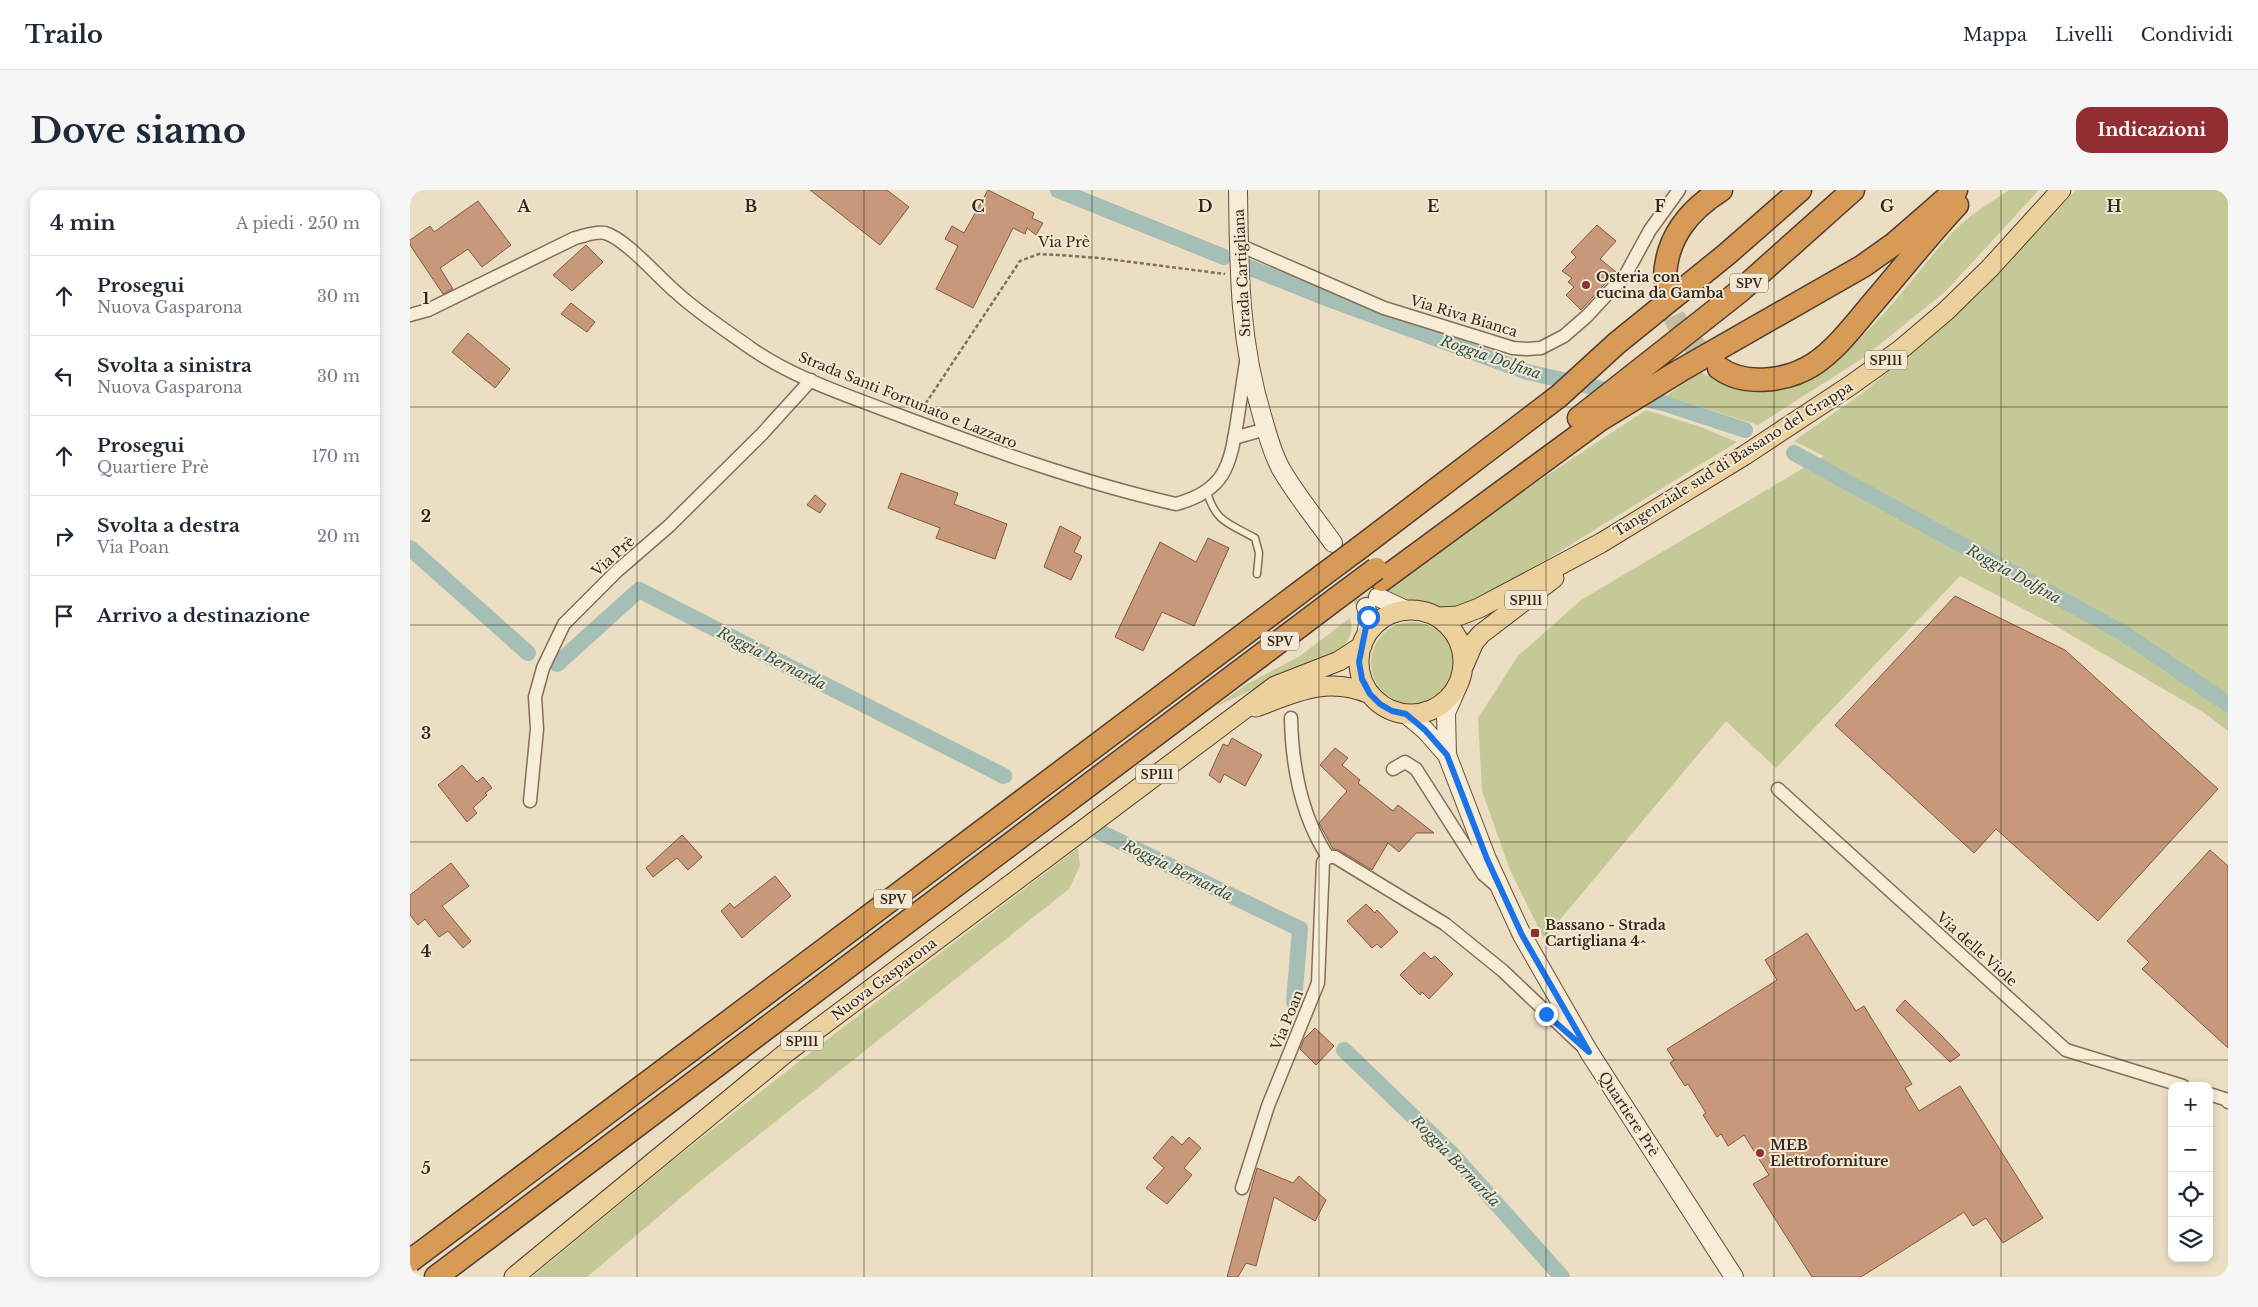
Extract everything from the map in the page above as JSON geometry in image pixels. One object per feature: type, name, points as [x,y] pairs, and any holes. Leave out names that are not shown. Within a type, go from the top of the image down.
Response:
[{"type":"highway","points":[[1665,278],[1668,252],[1678,229],[1700,205],[1721,190]]},
{"type":"highway","name":"SPV","points":[[410,1261],[1323,575],[1558,396],[1617,343],[1727,254],[1800,190]]},
{"type":"highway","name":"SPV","points":[[436,1277],[1223,684],[1357,602],[1376,569],[1605,409],[1640,372],[1771,265],[1853,190]]},
{"type":"highway","points":[[1357,602],[1526,474],[1605,409],[1667,379],[1863,266],[1894,244],[1956,190]]},
{"type":"highway","points":[[1719,368],[1738,376],[1766,379],[1788,376],[1814,364],[1848,333],[1970,190]]},
{"type":"main road","name":"Tangenziale sud di Bassano del Grappa","points":[[1438,617],[1458,616],[1479,608],[1601,543],[1745,455],[1851,385],[1900,350],[1946,311],[1990,268],[2061,190]]},
{"type":"main road","name":"Tangenziale sud di Bassano del Grappa","points":[[1464,666],[1474,642],[1481,634],[1601,543]]},
{"type":"main road","name":"SP111","points":[[1406,610],[1417,610],[1438,617]]},
{"type":"main road","name":"Nuova Gasparona","points":[[514,1277],[787,1052],[1098,817],[1275,686],[1339,661],[1364,641],[1376,624],[1390,614],[1406,610]]},
{"type":"main road","points":[[1438,617],[1452,630],[1461,647],[1464,666]]},
{"type":"main road","points":[[1364,641],[1359,662],[1362,679],[1370,694]]},
{"type":"main road","name":"Nuova Gasparona","points":[[1241,713],[1309,687],[1342,686],[1356,688],[1370,694],[1386,708],[1406,714],[1421,714],[1448,700],[1457,688],[1464,666]]},
{"type":"street","name":"Strada Cartigliana","points":[[1238,190],[1239,276],[1251,382],[1281,469],[1333,543]]},
{"type":"street","name":"Via Riva Bianca","points":[[1239,245],[1384,308],[1513,348],[1527,350],[1541,348],[1570,331],[1587,316],[1626,274],[1650,230],[1679,190]]},
{"type":"street","name":"Strada Santi Fortunato e Lazzaro","points":[[410,315],[428,310],[575,238],[604,233],[618,239],[677,294],[716,324],[762,356],[811,380],[914,421],[1047,469],[1176,504],[1194,499],[1207,492],[1226,472],[1234,438],[1247,357]]},
{"type":"street","name":"Via Prè","points":[[530,801],[538,729],[535,697],[543,668],[564,624],[618,571],[669,526],[762,434],[811,380]]},
{"type":"street","points":[[1234,438],[1266,429]]},
{"type":"street","points":[[1357,602],[1406,610]]},
{"type":"street","points":[[1357,602],[1368,617],[1364,641]]},
{"type":"street","name":"Quartiere Prè","points":[[1457,688],[1446,713],[1447,755],[1487,859],[1522,935],[1589,1052],[1734,1277]]},
{"type":"street","name":"Quartiere Prè","points":[[1406,714],[1425,730],[1447,755]]},
{"type":"street","points":[[1291,718],[1291,737],[1302,802],[1314,837],[1328,857],[1335,857],[1445,924],[1503,971],[1546,1014],[1589,1052]]},
{"type":"street","points":[[1393,769],[1405,762],[1416,769],[1483,874],[1490,882],[1501,888]]},
{"type":"street","name":"Via delle Viole","points":[[1778,789],[2066,1050],[2171,1082]]},
{"type":"street","name":"Via Poan","points":[[1242,1188],[1268,1106],[1318,983],[1324,862],[1328,857]]},
{"type":"street","points":[[2213,1095],[2225,1099],[2228,1102]]},
{"type":"lane","points":[[1207,492],[1212,509],[1227,523],[1255,538],[1259,553],[1257,574]]},
{"type":"path","name":"Via Prè","points":[[914,421],[1020,262],[1039,254],[1058,254],[1239,276]]},
{"type":"green space","points":[[2009,190],[2039,190],[1946,291],[1863,358],[1758,425],[1666,396],[1700,372],[1720,382],[1742,388],[1765,391],[1787,388],[1808,377],[1849,349],[1867,332],[1956,229]]},
{"type":"green space","points":[[2076,190],[2228,190],[2228,731],[2203,712],[2054,625],[1960,576],[1776,768],[1726,721],[1544,939],[1510,870],[1482,791],[1478,718],[1518,656],[1581,600],[1824,456],[1794,441],[1864,392],[1981,292]]},
{"type":"green space","points":[[1646,410],[1701,427],[1737,442],[1481,600],[1444,612],[1422,604],[1395,598],[1385,591],[1537,482]]},
{"type":"green space","points":[[1350,618],[1352,627],[1350,635],[1341,649],[1215,707],[1247,684],[1300,656]]},
{"type":"green space","points":[[1412,622],[1428,625],[1441,634],[1450,647],[1453,663],[1450,679],[1441,692],[1428,701],[1412,704],[1396,701],[1383,692],[1374,679],[1371,663],[1374,647],[1383,634],[1396,625]]},
{"type":"green space","points":[[1078,848],[1080,866],[1069,889],[703,1179],[587,1277],[532,1277],[672,1161]]},
{"type":"building","points":[[810,190],[887,190],[909,207],[880,245]]},
{"type":"building","points":[[988,190],[1034,213],[1032,218],[1043,223],[1036,235],[1027,228],[1025,234],[1013,228],[973,308],[936,289],[958,246],[945,239],[952,226],[964,233]]},
{"type":"building","points":[[478,201],[511,245],[482,267],[468,249],[440,268],[453,289],[443,294],[410,245],[410,240],[430,226],[434,232]]},
{"type":"building","points":[[1597,225],[1616,241],[1600,259],[1616,272],[1581,310],[1566,295],[1574,287],[1568,282],[1572,278],[1562,271],[1576,257],[1571,252]]},
{"type":"building","points":[[586,245],[603,262],[572,291],[553,275]]},
{"type":"building","points":[[571,303],[595,322],[587,332],[561,314]]},
{"type":"building","points":[[468,333],[510,369],[495,388],[452,352]]},
{"type":"building","points":[[901,473],[958,493],[954,504],[1007,524],[995,559],[936,538],[940,528],[888,508]]},
{"type":"building","points":[[815,495],[826,504],[820,513],[807,505]]},
{"type":"building","points":[[1060,526],[1081,537],[1074,552],[1082,556],[1071,580],[1044,567]]},
{"type":"building","points":[[1208,538],[1229,548],[1194,626],[1162,612],[1143,651],[1115,637],[1160,542],[1196,562]]},
{"type":"building","points":[[1955,596],[2065,650],[2218,789],[2098,921],[1996,829],[1974,853],[1835,725]]},
{"type":"building","points":[[1232,738],[1262,755],[1245,786],[1224,774],[1220,783],[1209,775],[1223,744],[1228,746]]},
{"type":"building","points":[[1335,748],[1348,758],[1342,765],[1360,780],[1358,783],[1393,811],[1398,805],[1434,833],[1416,833],[1399,852],[1388,843],[1372,870],[1339,850],[1333,849],[1319,823],[1347,791],[1320,765]]},
{"type":"building","points":[[462,765],[477,782],[483,777],[492,788],[485,793],[487,795],[473,808],[477,813],[467,822],[438,785]]},
{"type":"building","points":[[682,835],[702,857],[688,870],[677,858],[653,877],[646,868]]},
{"type":"building","points":[[2210,850],[2228,866],[2228,1048],[2142,969],[2149,962],[2127,941]]},
{"type":"building","points":[[451,863],[469,886],[442,906],[471,941],[463,948],[448,931],[439,937],[425,919],[418,925],[410,915],[410,895]]},
{"type":"building","points":[[775,876],[791,896],[742,938],[721,911],[730,903],[734,908]]},
{"type":"building","points":[[1366,904],[1375,913],[1377,910],[1398,932],[1381,948],[1377,944],[1372,948],[1347,921]]},
{"type":"building","points":[[1807,933],[1856,1011],[1864,1006],[1912,1084],[1905,1088],[1919,1111],[1960,1086],[2043,1218],[2003,1243],[1986,1218],[1973,1226],[1964,1212],[1861,1277],[1812,1277],[1753,1184],[1769,1175],[1744,1135],[1728,1146],[1721,1134],[1717,1137],[1703,1115],[1706,1113],[1688,1084],[1685,1086],[1670,1063],[1674,1060],[1667,1049],[1777,980],[1765,960]]},
{"type":"building","points":[[1424,952],[1431,959],[1435,956],[1453,974],[1429,999],[1422,992],[1420,995],[1400,975]]},
{"type":"building","points":[[1905,1000],[1960,1055],[1950,1062],[1896,1010]]},
{"type":"building","points":[[1315,1028],[1334,1046],[1316,1065],[1300,1049],[1304,1039]]},
{"type":"building","points":[[1172,1136],[1182,1145],[1189,1137],[1201,1148],[1184,1168],[1192,1175],[1167,1204],[1146,1188],[1164,1168],[1153,1158]]},
{"type":"building","points":[[1257,1168],[1293,1183],[1299,1176],[1326,1200],[1315,1221],[1274,1197],[1256,1266],[1246,1263],[1238,1277],[1227,1277]]},
{"type":"waterway","name":"Roggia Dolfina","points":[[1058,190],[1224,257]]},
{"type":"waterway","name":"Roggia Dolfina","points":[[1243,265],[1326,298],[1527,372],[1663,403],[1745,430]]},
{"type":"waterway","name":"Roggia Dolfina","points":[[1794,453],[2123,633],[2228,704]]},
{"type":"waterway","name":"Roggia Bernarda","points":[[410,548],[528,653]]},
{"type":"waterway","name":"Roggia Bernarda","points":[[557,664],[639,590],[1004,776]]},
{"type":"waterway","name":"Roggia Bernarda","points":[[1098,831],[1300,929],[1294,1002]]},
{"type":"waterway","name":"Roggia Bernarda","points":[[1344,1050],[1452,1154],[1562,1277]]},
{"type":"tunnel","points":[[1665,284],[1671,310],[1683,332],[1699,350],[1719,367]]},
{"type":"tunnel","points":[[1337,550],[1354,575],[1366,607]]},
{"type":"place","name":"Osteria con cucina da Gamba","points":[[1586,285]]},
{"type":"place","name":"Bassano - Strada Cartigliana 4^","points":[[1535,933]]},
{"type":"place","name":"MEB Elettroforniture","points":[[1760,1153]]},
{"type":"route","points":[[1368,617],[1366,636],[1359,662],[1362,679],[1370,694],[1380,704],[1392,711],[1406,714],[1425,730],[1447,755],[1487,859],[1522,935],[1589,1052],[1546,1014]]}]
